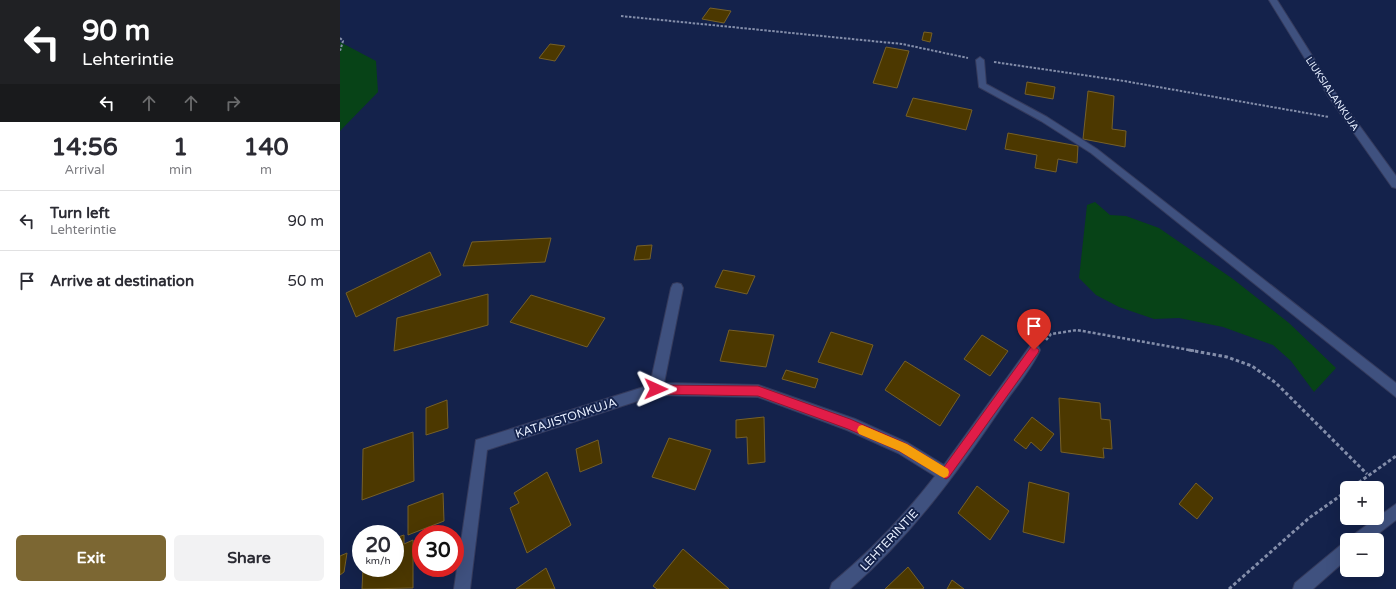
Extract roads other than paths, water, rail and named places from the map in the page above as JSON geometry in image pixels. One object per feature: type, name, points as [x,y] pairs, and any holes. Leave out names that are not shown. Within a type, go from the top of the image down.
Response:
[{"type":"street","name":"LIUKSIALANKUJA","points":[[1273,0],[1294,37],[1349,120],[1396,184]]},
{"type":"street","points":[[656,389],[677,288]]},
{"type":"street","name":"LEHTERINTIE","points":[[838,589],[855,576],[904,528],[946,474],[1034,350]]},
{"type":"street","name":"KATAJISTONKUJA","points":[[462,589],[481,445],[656,389],[758,391],[850,424],[903,448],[946,474]]},
{"type":"street","points":[[1367,533],[1396,511]]},
{"type":"street","points":[[1301,589],[1340,555]]},
{"type":"lane","points":[[980,60],[982,85],[1044,119],[1094,151],[1338,343],[1396,391]]}]
